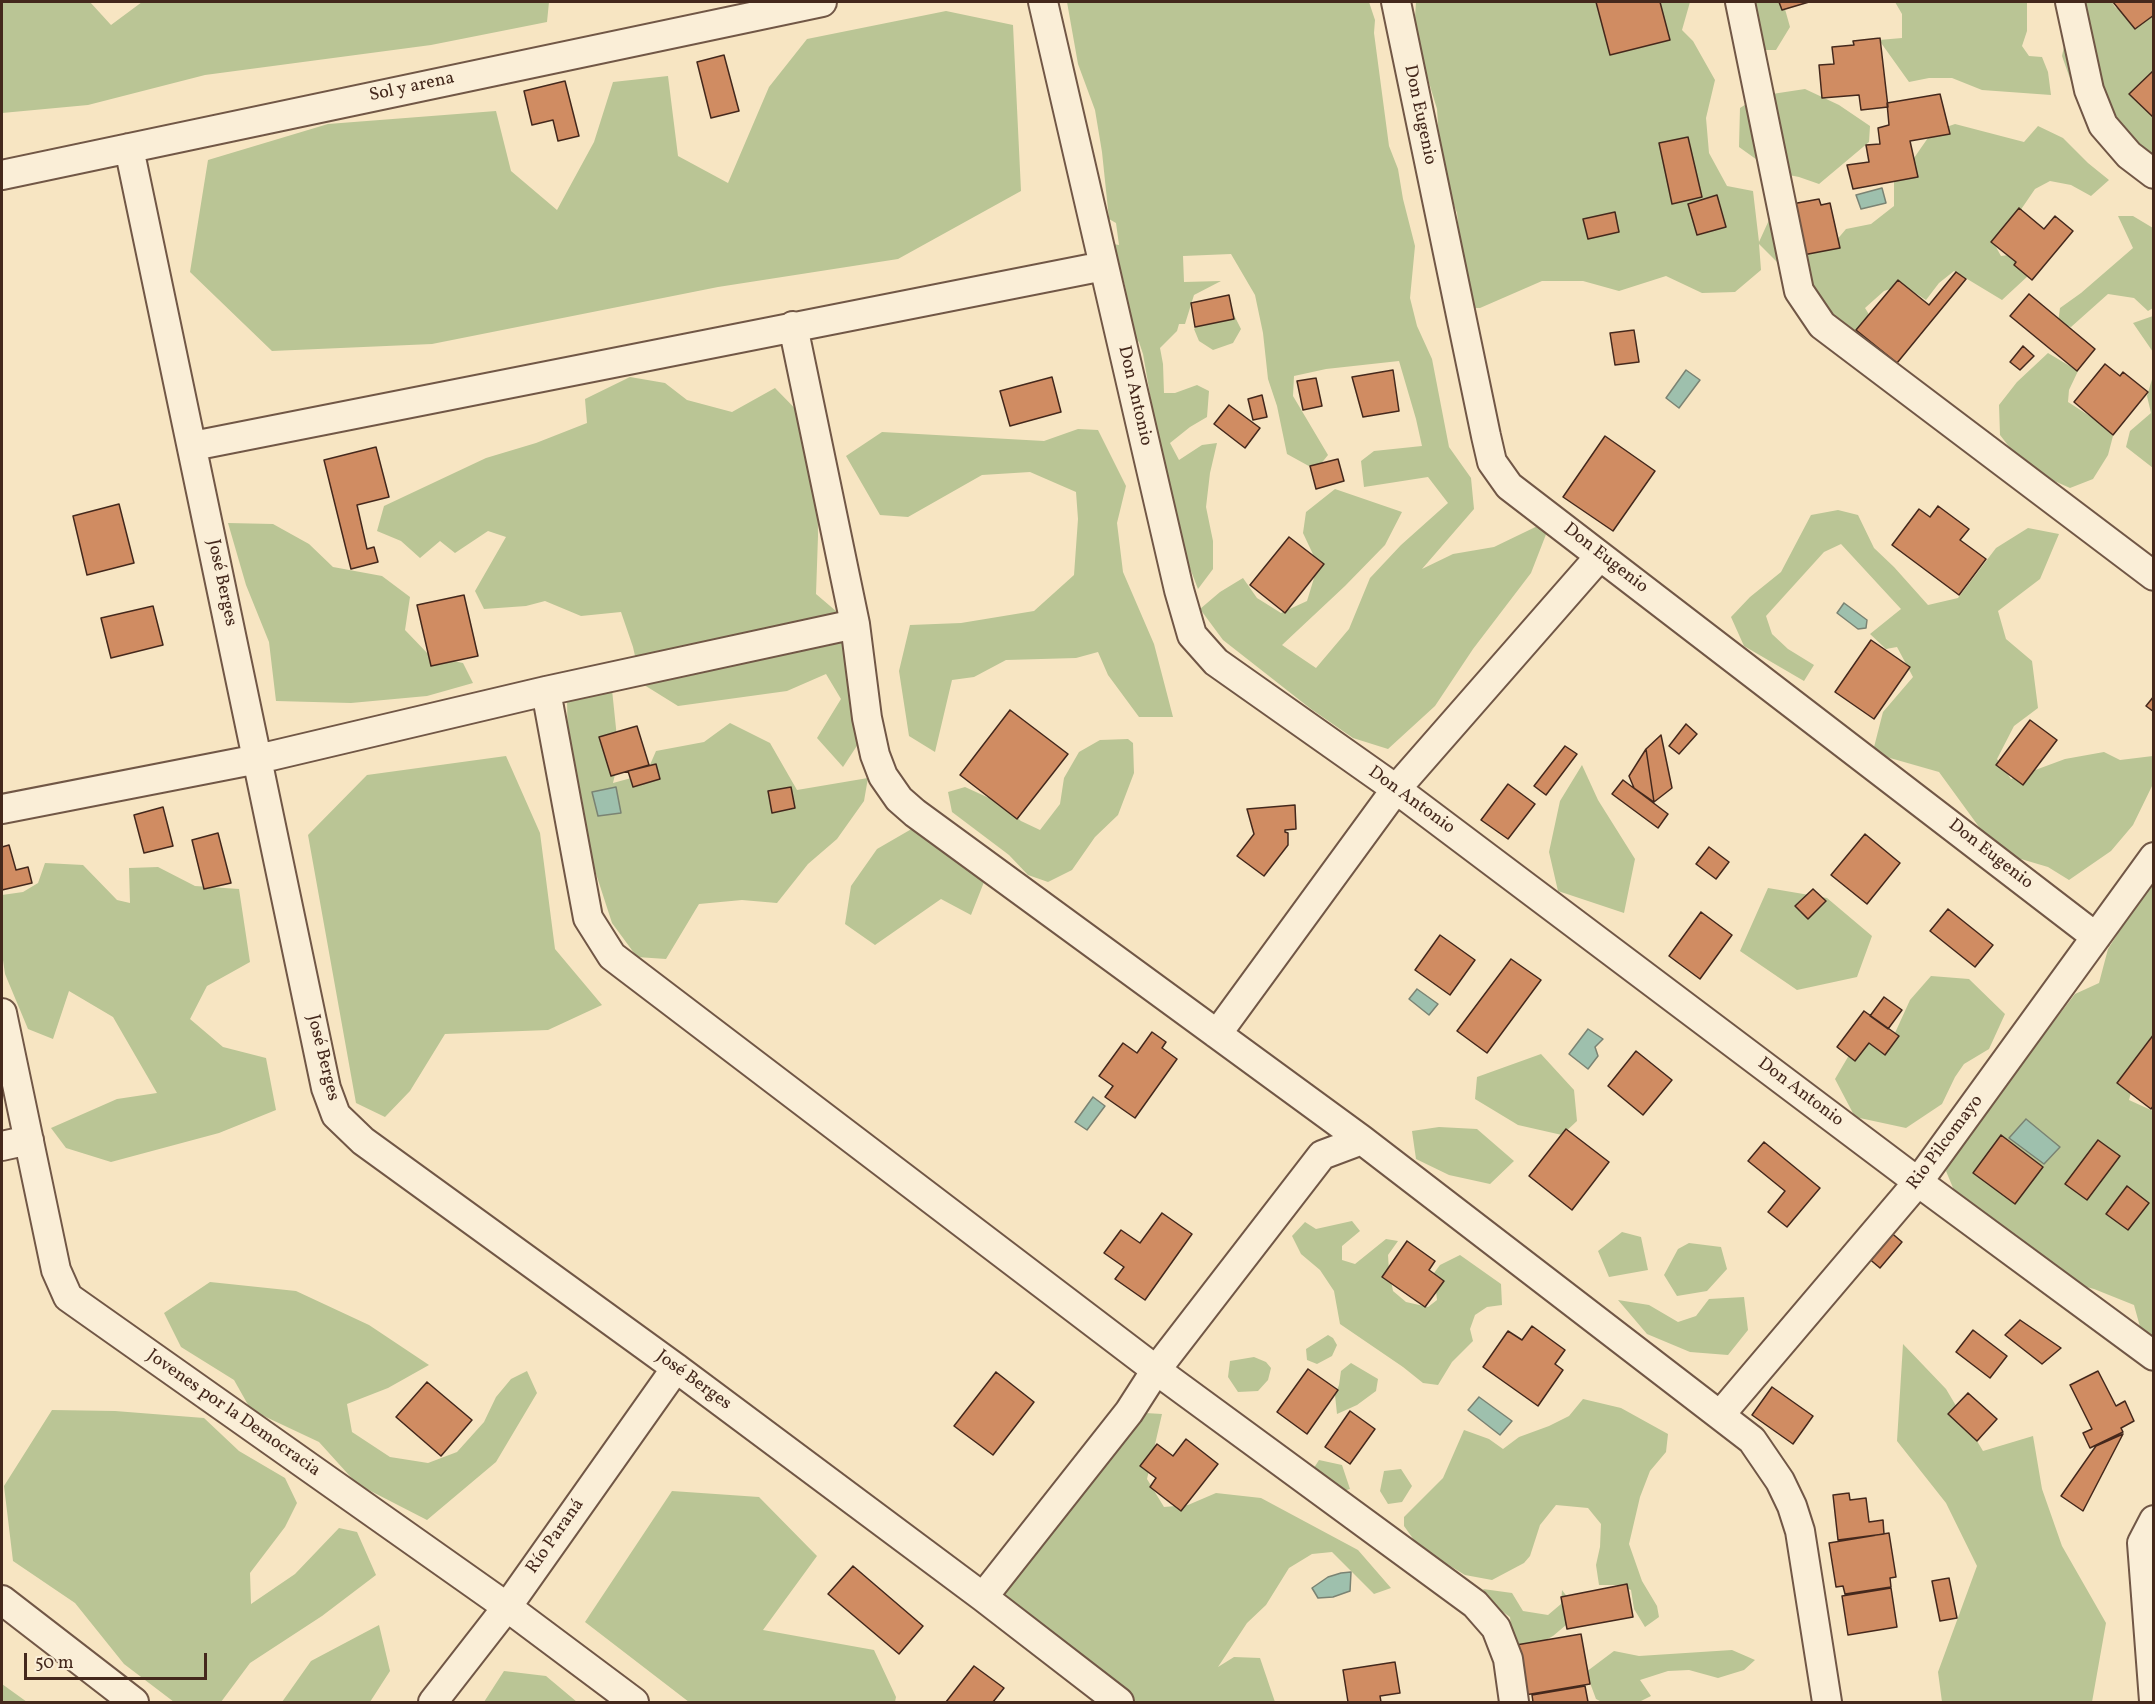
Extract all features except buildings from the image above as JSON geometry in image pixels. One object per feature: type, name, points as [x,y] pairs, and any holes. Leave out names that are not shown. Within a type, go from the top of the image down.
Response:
[{"type":"street","name":"Sol y arena","points":[[2,175],[822,2]]},
{"type":"street","name":"Don Antonio","points":[[1043,2],[1179,590],[1192,634],[1216,662],[1395,789],[1918,1182],[2154,1356]]},
{"type":"street","name":"Don Eugenio","points":[[1396,2],[1492,462],[1509,486],[2096,937]]},
{"type":"street","points":[[1740,2],[1799,291],[1822,325],[2154,576]]},
{"type":"street","points":[[2070,2],[2089,90],[2103,125],[2129,155],[2154,174]]},
{"type":"street","name":"José Berges","points":[[129,148],[326,1088],[336,1115],[363,1141],[676,1368],[983,1597],[1119,1702]]},
{"type":"street","points":[[193,446],[1104,266]]},
{"type":"street","points":[[793,326],[855,624],[867,718],[875,755],[883,776],[898,799],[1362,1140],[1752,1440],[1775,1474],[1792,1506],[1800,1531],[1827,1702]]},
{"type":"street","points":[[1217,1034],[1395,789],[1600,556]]},
{"type":"street","points":[[2,809],[258,759],[546,691],[855,624]]},
{"type":"street","points":[[546,691],[588,918],[612,956],[1156,1370],[1475,1604],[1496,1628],[1508,1659],[1514,1702]]},
{"type":"street","name":"Rio Pilcomayo","points":[[1720,1415],[1918,1182],[2154,857]]},
{"type":"street","name":"Jovenes por la Democracia","points":[[2,1013],[15,1143],[56,1270],[68,1297],[507,1607],[634,1702]]},
{"type":"street","points":[[1322,1155],[1324,1112]]},
{"type":"street","points":[[983,1597],[1129,1412],[1156,1370],[1322,1155],[1362,1140]]},
{"type":"street","name":"Río Paraná","points":[[433,1702],[507,1607],[676,1368]]},
{"type":"street","points":[[2154,1520],[2142,1543],[2154,1701]]},
{"type":"street","points":[[2,1600],[134,1702]]},
{"type":"shaded area","points":[[2,2],[90,2],[111,25],[142,2],[549,2],[547,22],[431,45],[205,75],[88,105],[2,113]]},
{"type":"shaded area","points":[[1067,2],[1369,2],[1375,20],[1374,33],[1389,146],[1398,169],[1415,246],[1410,298],[1417,326],[1432,359],[1449,447],[1471,478],[1474,509],[1422,569],[1453,554],[1494,547],[1552,519],[1531,573],[1473,649],[1435,706],[1388,749],[1353,738],[1311,709],[1223,640],[1200,609],[1220,592],[1243,578],[1257,598],[1281,613],[1307,601],[1318,565],[1303,533],[1306,512],[1335,489],[1402,512],[1385,545],[1282,645],[1316,668],[1349,629],[1370,578],[1401,545],[1448,503],[1428,477],[1364,487],[1361,461],[1374,451],[1422,446],[1399,361],[1326,369],[1294,376],[1293,396],[1328,455],[1316,470],[1287,454],[1277,406],[1268,379],[1263,333],[1255,295],[1231,254],[1183,256],[1184,282],[1221,281],[1194,295],[1185,324],[1179,324],[1177,331],[1160,348],[1164,393],[1175,393],[1197,385],[1209,391],[1207,417],[1170,443],[1179,460],[1202,445],[1217,443],[1210,473],[1206,507],[1213,541],[1213,569],[1198,589],[1183,550],[1160,452],[1143,354],[1139,342],[1131,335],[1125,286],[1113,244],[1119,245],[1116,223],[1109,219],[1095,110],[1078,64]]},
{"type":"shaded area","points":[[1416,2],[1690,2],[1682,30],[1693,41],[1715,80],[1706,118],[1709,153],[1727,186],[1753,191],[1759,242],[1769,220],[1784,219],[1830,248],[1846,229],[1871,224],[1894,206],[1894,181],[1932,132],[1955,124],[2024,142],[2038,126],[2063,138],[2109,180],[2091,196],[2071,185],[2050,181],[2035,189],[2022,208],[2016,225],[1992,240],[2001,256],[2017,254],[2029,275],[2002,300],[1954,271],[1939,283],[1926,300],[1903,285],[1884,291],[1865,308],[1891,350],[1867,347],[1837,336],[1780,265],[1759,244],[1761,270],[1735,292],[1702,293],[1666,276],[1619,291],[1583,281],[1542,281],[1480,308],[1466,308],[1457,213],[1441,170],[1437,109],[1414,33]]},
{"type":"shaded area","points":[[1734,2],[1783,2],[1790,27],[1776,50],[1749,50]]},
{"type":"shaded area","points":[[1895,2],[2027,2],[2027,31],[2022,46],[2029,56],[2042,57],[2048,72],[2051,95],[1982,90],[1952,78],[1929,78],[1909,82],[1879,40],[1902,38],[1902,14]]},
{"type":"shaded area","points":[[2073,2],[2112,2],[2129,17],[2153,11],[2153,165],[2073,87],[2062,56]]},
{"type":"shaded area","points":[[946,11],[1013,25],[1021,191],[898,259],[718,287],[432,344],[272,351],[190,272],[208,160],[328,124],[496,111],[511,171],[557,210],[594,142],[613,82],[668,76],[678,156],[728,183],[769,87],[807,39]]},
{"type":"shaded area","points":[[1805,89],[1839,105],[1870,126],[1869,142],[1819,184],[1774,172],[1739,147],[1740,108],[1759,96]]},
{"type":"shaded area","points":[[1882,188],[1886,203],[1861,209],[1856,195]]},
{"type":"shaded area","points":[[2118,216],[2133,216],[2153,228],[2153,308],[2148,311],[2134,298],[2108,294],[2071,327],[2058,323],[2060,308],[2133,248]]},
{"type":"shaded area","points":[[1234,315],[1241,329],[1233,343],[1213,350],[1199,341],[1194,329],[1203,321]]},
{"type":"shaded area","points":[[2154,316],[2153,352],[2133,323]]},
{"type":"shaded area","points":[[2048,353],[2078,371],[2069,390],[2068,402],[2096,420],[2113,436],[2108,455],[2093,479],[2070,488],[2041,475],[2014,453],[2000,435],[1999,405],[2017,382]]},
{"type":"shaded area","points":[[1686,370],[1700,380],[1679,408],[1666,398]]},
{"type":"shaded area","points":[[2153,376],[2153,468],[2126,447],[2130,431],[2151,413],[2147,396]]},
{"type":"shaded area","points":[[630,377],[665,383],[687,400],[732,412],[775,388],[817,431],[816,594],[850,623],[864,735],[843,767],[817,738],[841,699],[826,674],[787,691],[678,706],[641,683],[633,647],[621,612],[581,616],[545,601],[526,606],[484,609],[475,591],[506,537],[488,531],[455,553],[440,541],[420,558],[401,541],[377,531],[384,506],[486,458],[536,443],[587,423],[585,399]]},
{"type":"shaded area","points":[[1078,429],[1098,430],[1126,486],[1117,523],[1123,572],[1154,644],[1173,717],[1139,717],[1108,675],[1098,652],[1076,658],[1006,660],[974,677],[952,680],[935,752],[909,736],[899,671],[910,625],[961,623],[1034,611],[1074,575],[1078,519],[1076,492],[1030,472],[982,475],[908,517],[880,515],[846,456],[882,432],[1044,441]]},
{"type":"shaded area","points":[[1838,510],[1858,515],[1874,548],[1928,605],[1958,598],[1996,548],[2028,528],[2059,534],[2040,579],[1998,611],[2006,639],[2032,661],[2038,708],[2014,726],[1997,759],[2011,779],[2065,759],[2104,752],[2120,760],[2153,756],[2153,784],[2133,825],[2111,851],[2069,880],[2048,867],[2021,859],[1994,858],[1982,831],[1939,772],[1873,751],[1883,712],[1913,677],[1897,647],[1886,649],[1870,634],[1901,609],[1841,544],[1824,552],[1766,616],[1772,634],[1788,649],[1814,665],[1804,681],[1744,646],[1731,617],[1750,597],[1781,572],[1811,515]]},
{"type":"shaded area","points":[[228,523],[273,524],[309,544],[333,567],[382,576],[410,597],[405,630],[430,656],[463,663],[473,683],[427,696],[351,703],[276,701],[269,642],[246,585]]},
{"type":"shaded area","points":[[1844,603],[1867,620],[1866,628],[1858,629],[1837,613]]},
{"type":"shaded area","points":[[611,680],[619,757],[613,783],[646,774],[656,751],[704,742],[730,723],[770,743],[797,790],[868,778],[864,801],[837,839],[808,864],[777,903],[742,900],[699,904],[666,959],[637,957],[612,923],[588,849],[582,799],[568,756],[567,698]]},
{"type":"shaded area","points":[[1128,739],[1133,743],[1134,773],[1118,815],[1095,837],[1072,870],[1048,882],[1028,875],[1009,855],[952,812],[948,792],[965,787],[1000,803],[1021,821],[1040,830],[1060,804],[1064,778],[1079,752],[1100,740]]},
{"type":"shaded area","points":[[506,756],[540,833],[555,949],[602,1005],[548,1030],[445,1034],[410,1091],[385,1117],[356,1103],[308,835],[367,775]]},
{"type":"shaded area","points":[[1582,765],[1598,800],[1635,859],[1624,913],[1558,891],[1549,852],[1560,801]]},
{"type":"shaded area","points":[[616,787],[621,813],[598,816],[592,792]]},
{"type":"shaded area","points":[[934,816],[983,854],[984,882],[971,915],[941,899],[875,945],[845,924],[851,886],[877,849]]},
{"type":"shaded area","points":[[45,863],[83,865],[117,900],[130,903],[129,868],[158,867],[195,886],[239,889],[250,962],[207,986],[190,1019],[223,1047],[266,1058],[276,1110],[219,1133],[111,1162],[66,1148],[51,1128],[117,1099],[157,1093],[113,1017],[69,991],[53,1039],[28,1029],[5,974],[2,953],[2,895],[23,892],[38,883]]},
{"type":"shaded area","points":[[2153,878],[2153,1052],[2140,1058],[2129,1100],[2153,1111],[2153,1348],[2147,1352],[2134,1305],[2094,1289],[2045,1276],[1956,1195],[1946,1171],[1953,1153],[2075,994],[2099,983],[2108,949]]},
{"type":"shaded area","points":[[1768,888],[1827,898],[1872,936],[1857,977],[1797,990],[1740,951]]},
{"type":"shaded area","points":[[1931,976],[1969,979],[2005,1014],[1989,1049],[1964,1064],[1942,1104],[1906,1128],[1855,1117],[1835,1079],[1855,1045],[1895,1033],[1910,1000]]},
{"type":"shaded area","points":[[1417,989],[1438,1004],[1429,1015],[1409,999]]},
{"type":"shaded area","points":[[1588,1029],[1603,1039],[1595,1047],[1598,1056],[1588,1069],[1569,1054]]},
{"type":"shaded area","points":[[1541,1054],[1574,1090],[1577,1121],[1562,1135],[1518,1125],[1475,1099],[1477,1077]]},
{"type":"shaded area","points":[[1093,1097],[1105,1106],[1087,1130],[1075,1122]]},
{"type":"shaded area","points":[[2026,1119],[2060,1147],[2044,1164],[2009,1138]]},
{"type":"shaded area","points":[[1439,1127],[1477,1129],[1514,1161],[1490,1184],[1449,1175],[1416,1159],[1412,1131]]},
{"type":"shaded area","points":[[1352,1221],[1360,1231],[1342,1246],[1342,1260],[1355,1264],[1386,1239],[1398,1241],[1388,1255],[1389,1271],[1393,1291],[1406,1302],[1428,1307],[1437,1300],[1434,1273],[1440,1265],[1460,1255],[1501,1284],[1502,1305],[1487,1307],[1475,1315],[1470,1329],[1473,1341],[1452,1362],[1438,1385],[1423,1383],[1340,1324],[1334,1291],[1320,1270],[1301,1254],[1292,1236],[1305,1222],[1316,1229]]},
{"type":"shaded area","points":[[1622,1232],[1641,1237],[1648,1270],[1609,1277],[1598,1251]]},
{"type":"shaded area","points":[[1689,1243],[1721,1247],[1727,1269],[1707,1291],[1677,1296],[1664,1275],[1678,1249]]},
{"type":"shaded area","points":[[210,1282],[296,1291],[369,1325],[429,1365],[388,1388],[347,1404],[352,1432],[390,1457],[428,1463],[457,1452],[484,1422],[496,1397],[511,1379],[527,1371],[537,1393],[496,1462],[427,1520],[357,1484],[319,1442],[251,1410],[234,1380],[181,1347],[164,1313]]},
{"type":"shaded area","points":[[1744,1297],[1748,1330],[1728,1355],[1690,1352],[1647,1334],[1618,1300],[1649,1305],[1678,1322],[1696,1316],[1709,1299]]},
{"type":"shaded area","points":[[1328,1335],[1337,1345],[1332,1356],[1317,1364],[1307,1360],[1306,1349]]},
{"type":"shaded area","points":[[1903,1344],[1946,1389],[1983,1451],[2033,1436],[2042,1489],[2062,1546],[2106,1623],[2092,1702],[1942,1702],[1938,1672],[1977,1566],[1946,1503],[1897,1441]]},
{"type":"shaded area","points":[[1254,1357],[1266,1362],[1271,1368],[1268,1380],[1258,1391],[1238,1392],[1228,1377],[1230,1361]]},
{"type":"shaded area","points":[[1351,1363],[1378,1379],[1376,1391],[1357,1405],[1337,1414],[1335,1395],[1341,1371]]},
{"type":"shaded area","points":[[1479,1397],[1512,1421],[1500,1435],[1468,1410]]},
{"type":"shaded area","points":[[1583,1399],[1621,1408],[1668,1434],[1666,1452],[1650,1471],[1640,1497],[1629,1544],[1642,1581],[1657,1606],[1659,1617],[1645,1627],[1634,1609],[1631,1590],[1619,1585],[1599,1585],[1596,1565],[1601,1524],[1588,1508],[1556,1505],[1540,1525],[1530,1556],[1524,1563],[1492,1580],[1465,1575],[1419,1547],[1404,1526],[1404,1517],[1443,1478],[1464,1430],[1489,1439],[1503,1449],[1519,1437],[1569,1416]]},
{"type":"shaded area","points":[[52,1410],[115,1411],[204,1418],[239,1451],[285,1478],[297,1503],[285,1527],[250,1573],[251,1604],[295,1574],[339,1528],[357,1532],[376,1575],[322,1616],[250,1663],[221,1702],[174,1702],[124,1664],[75,1603],[13,1561],[4,1486]]},
{"type":"shaded area","points":[[1129,1412],[1162,1414],[1147,1479],[1164,1507],[1188,1505],[1216,1493],[1261,1498],[1358,1550],[1391,1588],[1374,1594],[1332,1552],[1312,1554],[1289,1568],[1266,1605],[1247,1623],[1218,1667],[1234,1657],[1260,1658],[1275,1702],[1123,1702],[996,1621],[1001,1576]]},
{"type":"shaded area","points":[[1319,1460],[1342,1465],[1350,1489],[1340,1492],[1310,1474]]},
{"type":"shaded area","points":[[1401,1469],[1412,1486],[1402,1502],[1388,1504],[1380,1491],[1384,1471]]},
{"type":"shaded area","points":[[672,1491],[759,1497],[817,1556],[763,1630],[874,1650],[896,1697],[895,1702],[689,1702],[585,1622]]},
{"type":"shaded area","points":[[1351,1572],[1350,1591],[1333,1597],[1318,1598],[1312,1588],[1328,1577]]},
{"type":"shaded area","points":[[1483,1589],[1512,1593],[1523,1611],[1548,1615],[1561,1604],[1562,1590],[1568,1598],[1566,1625],[1553,1636],[1531,1648],[1513,1643],[1510,1617],[1492,1604]]},
{"type":"shaded area","points":[[379,1625],[390,1671],[370,1702],[282,1702],[311,1661]]},
{"type":"shaded area","points":[[1732,1650],[1755,1660],[1744,1670],[1718,1678],[1689,1670],[1668,1671],[1640,1680],[1651,1696],[1639,1702],[1602,1702],[1596,1699],[1586,1672],[1614,1651],[1639,1656]]},
{"type":"shaded area","points":[[504,1671],[546,1676],[577,1702],[484,1702]]},
{"type":"shaded area","points":[[2,1684],[27,1702],[2,1702]]}]
